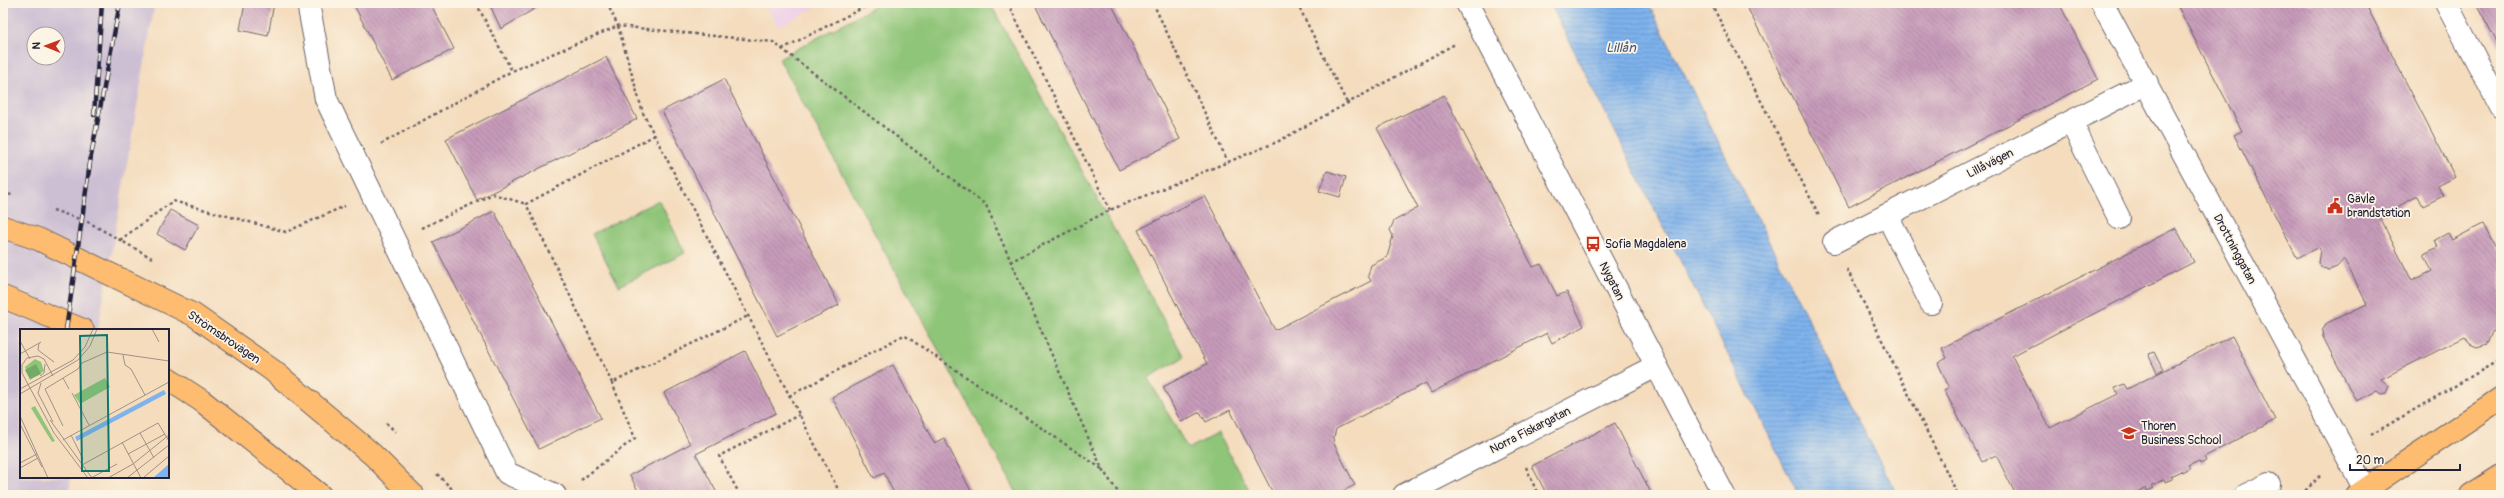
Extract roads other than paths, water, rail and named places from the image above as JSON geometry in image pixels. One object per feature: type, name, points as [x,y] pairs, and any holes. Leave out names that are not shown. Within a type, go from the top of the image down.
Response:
[{"type":"main road","name":"Strömsbrovägen","points":[[3,227],[38,239],[194,315],[272,370],[373,455],[413,495]]},
{"type":"main road","points":[[3,297],[80,329]]},
{"type":"main road","points":[[169,380],[202,401],[320,495]]},
{"type":"main road","points":[[2363,493],[2501,398]]},
{"type":"main road","points":[[2472,495],[2501,476]]},
{"type":"street","points":[[308,3],[326,100],[507,473],[555,495]]},
{"type":"street","name":"Nygatan","points":[[1467,3],[1724,495]]},
{"type":"street","points":[[2446,3],[2501,107]]},
{"type":"street","name":"Drottninggatan","points":[[2109,6],[2147,83],[2343,452],[2363,493]]},
{"type":"street","name":"Lillåvägen","points":[[1834,242],[2147,83]]},
{"type":"street","points":[[2070,122],[2118,218]]},
{"type":"street","points":[[1887,215],[1931,303]]},
{"type":"street","name":"Norra Fiskargatan","points":[[1404,495],[1656,366]]},
{"type":"street","points":[[2246,495],[2269,484]]},
{"type":"water","name":"Lillån","points":[[1550,3],[1648,3],[1897,495],[1799,495]]},
{"type":"railway","points":[[94,115],[102,3]]},
{"type":"railway","points":[[66,329],[91,156],[120,3]]},
{"type":"place","name":"Gävle brandstation","points":[[2335,206]]},
{"type":"place","name":"Sofia Magdalena","points":[[1593,244]]},
{"type":"place","name":"Thoren Business School","points":[[2129,433]]}]
